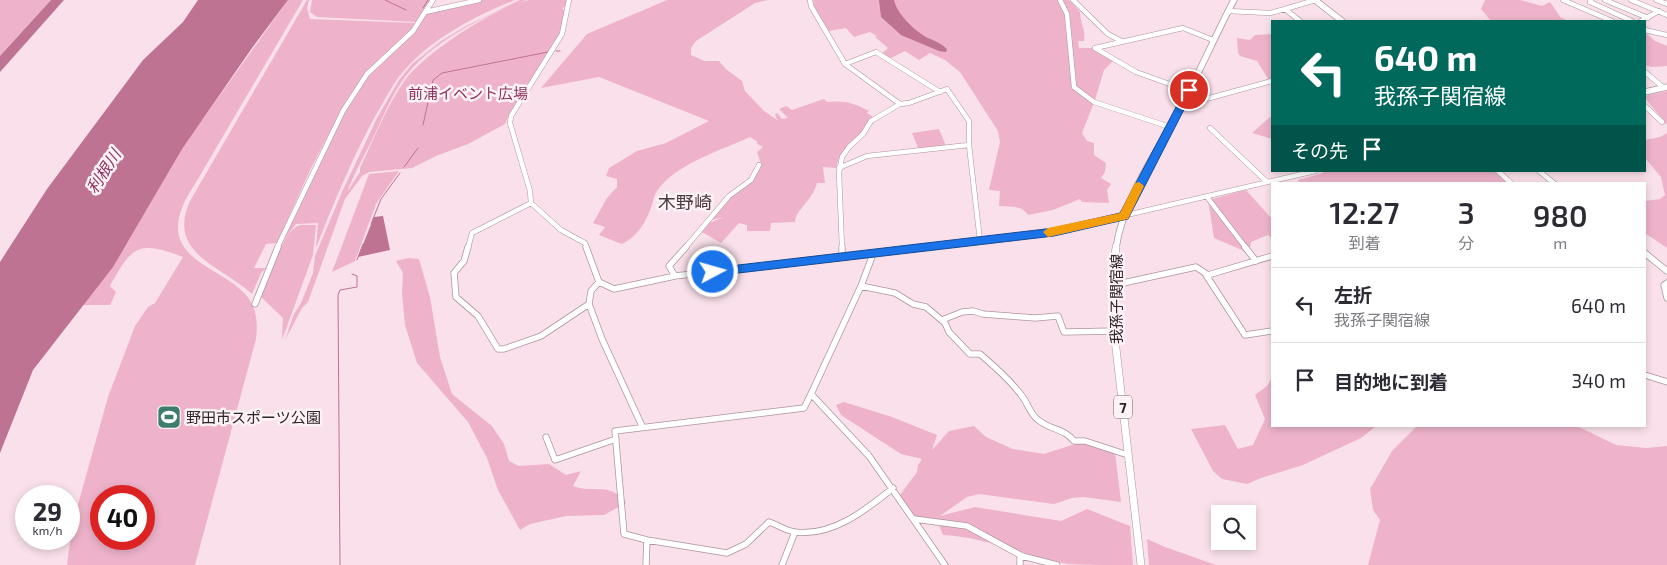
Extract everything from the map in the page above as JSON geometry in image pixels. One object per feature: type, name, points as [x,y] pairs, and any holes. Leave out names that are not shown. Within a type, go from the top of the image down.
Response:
[{"type":"main road","name":"我孫子関宿線","points":[[1141,565],[1115,331],[1115,248],[1124,216],[1234,0]]},
{"type":"main road","points":[[1315,0],[1341,20]]},
{"type":"main road","points":[[1646,92],[1665,87]]},
{"type":"street","points":[[254,304],[290,219],[343,112],[367,74],[413,31],[433,0]]},
{"type":"street","points":[[425,12],[479,0]]},
{"type":"street","points":[[569,0],[562,34],[511,116],[510,123],[530,191],[531,203],[561,230],[580,239],[584,243],[599,282],[614,289],[675,276],[1054,232],[1311,172]]},
{"type":"street","points":[[810,0],[811,6],[845,64],[900,104]]},
{"type":"street","points":[[1060,0],[1067,14],[1074,87],[1094,102],[1170,127]]},
{"type":"street","points":[[1073,0],[1108,34],[1124,42]]},
{"type":"street","points":[[1228,11],[1270,13],[1315,0]]},
{"type":"street","points":[[1562,0],[1609,20]]},
{"type":"street","points":[[1592,0],[1590,2],[1630,20]]},
{"type":"street","points":[[1605,0],[1648,18]]},
{"type":"street","points":[[1631,0],[1667,15]]},
{"type":"street","points":[[1656,0],[1667,4]]},
{"type":"street","points":[[1284,9],[1299,20]]},
{"type":"street","points":[[1643,20],[1659,11]]},
{"type":"street","points":[[1189,90],[1136,72],[1095,48],[1183,28],[1213,40]]},
{"type":"street","points":[[1659,33],[1667,29]]},
{"type":"street","points":[[1646,30],[1667,35]]},
{"type":"street","points":[[845,64],[876,52],[940,92]]},
{"type":"street","points":[[1646,74],[1665,87]]},
{"type":"street","points":[[1183,103],[1188,104],[1271,81]]},
{"type":"street","points":[[842,257],[840,161],[849,147],[863,134],[871,121],[900,104],[909,103],[948,89],[969,121],[969,145],[980,241]]},
{"type":"street","points":[[1646,107],[1662,122]]},
{"type":"street","points":[[1210,128],[1268,182]]},
{"type":"street","points":[[839,168],[867,156],[969,145]]},
{"type":"street","points":[[675,276],[669,266],[729,196],[751,182],[757,174],[759,165]]},
{"type":"street","points":[[1499,172],[1510,182]]},
{"type":"street","points":[[1540,172],[1553,182]]},
{"type":"street","points":[[1207,197],[1256,261]]},
{"type":"street","points":[[531,203],[472,233],[464,261],[454,274],[456,297],[478,316],[498,349],[504,349],[541,336],[589,304]]},
{"type":"street","points":[[873,254],[861,286],[804,408],[642,426],[616,431],[624,534],[647,540],[727,553],[737,552],[749,544],[763,526],[769,522],[795,532],[817,532],[854,518],[893,488]]},
{"type":"street","points":[[1646,254],[1667,271]]},
{"type":"street","points":[[1206,275],[1271,256]]},
{"type":"street","points":[[1114,285],[1196,267],[1206,275],[1206,278],[1246,335],[1271,331]]},
{"type":"street","points":[[599,282],[591,291],[589,304],[602,339],[642,426]]},
{"type":"street","points":[[1667,283],[1664,285],[1667,298]]},
{"type":"street","points":[[861,286],[895,293],[913,304],[926,307],[942,320],[949,332],[970,354],[980,354],[997,368],[1023,398],[1031,413],[1039,422],[1066,431],[1074,442],[1085,441],[1128,455]]},
{"type":"street","points":[[942,320],[965,311],[1034,318],[1058,316],[1064,332],[1115,331]]},
{"type":"street","points":[[1646,375],[1667,382]]},
{"type":"street","points":[[811,394],[869,456],[945,565]]},
{"type":"street","points":[[546,436],[555,460],[616,439]]},
{"type":"street","points":[[914,519],[929,523],[958,523],[1020,555],[1057,565]]},
{"type":"street","points":[[782,565],[795,532]]},
{"type":"street","points":[[646,565],[647,540]]},
{"type":"street","points":[[1020,555],[1020,565]]},
{"type":"green space","points":[[0,0],[51,0],[0,56]]},
{"type":"green space","name":"野田市スポーツ公園","points":[[288,0],[303,0],[186,199],[178,226],[180,240],[187,251],[197,260],[236,285],[246,295],[255,311],[257,322],[256,339],[195,565],[67,565],[69,550],[80,550],[80,497],[108,397],[135,326],[148,307],[155,303],[183,257],[156,249],[146,248],[138,250],[124,262],[110,286],[116,292],[110,305],[82,305],[139,208]]},
{"type":"green space","points":[[307,0],[309,0],[307,8],[310,19],[417,23],[411,32],[363,77],[346,101],[311,168],[277,243],[266,244],[254,268],[266,268],[261,273],[252,294],[201,257],[191,246],[185,234],[185,219],[190,201]]},
{"type":"green space","points":[[312,0],[432,0],[419,21],[416,22],[317,17],[310,12]]},
{"type":"green space","points":[[482,0],[515,0],[486,12],[458,27],[420,54],[409,65],[392,88],[368,129],[344,179],[316,248],[318,223],[296,224],[281,244],[347,106],[364,80],[414,32],[426,13]]},
{"type":"green space","name":"前浦イベント広場","points":[[520,0],[526,0],[516,4],[529,0],[567,0],[565,7],[562,8],[565,11],[562,25],[551,52],[509,114],[505,124],[468,144],[436,156],[412,168],[369,172],[362,176],[345,199],[308,302],[302,308],[285,340],[294,314],[301,303],[313,273],[315,256],[342,192],[377,118],[399,80],[412,64],[441,41],[466,26]],"holes":[[[512,5],[480,21],[444,44],[405,80],[381,123],[360,168],[360,172],[347,192],[395,93],[416,64],[444,41],[460,31],[476,22]]]},
{"type":"green space","points":[[667,0],[768,0],[755,3],[696,41],[691,48],[691,55],[704,61],[719,61],[742,81],[745,91],[764,111],[777,120],[775,114],[777,113],[782,119],[788,118],[779,109],[786,106],[792,110],[824,99],[827,102],[838,101],[859,106],[869,111],[867,113],[873,117],[843,153],[836,168],[823,167],[825,183],[817,183],[812,194],[798,213],[795,222],[771,223],[770,231],[747,231],[747,225],[739,223],[721,243],[702,232],[709,223],[724,217],[708,221],[733,195],[755,178],[761,164],[757,152],[763,147],[750,137],[687,165],[665,181],[654,196],[644,223],[628,241],[622,244],[599,235],[605,227],[593,223],[607,198],[617,187],[617,179],[606,176],[609,168],[637,151],[666,143],[709,121],[599,77],[541,88],[587,34]]},
{"type":"green space","points":[[813,0],[1069,0],[1080,12],[1084,30],[1084,41],[1078,41],[1079,48],[1093,48],[1114,60],[1104,70],[1082,133],[1087,141],[1094,143],[1094,155],[1106,163],[1105,172],[1101,178],[1111,184],[1107,190],[1109,203],[1082,202],[1080,199],[1053,210],[1028,215],[1019,208],[999,206],[1000,191],[989,190],[1000,142],[998,131],[960,72],[945,60],[930,53],[919,60],[905,51],[889,59],[881,54],[888,48],[875,37],[877,36],[870,32],[854,37],[846,28],[829,31],[815,9]]},
{"type":"green space","points":[[1485,0],[1520,0],[1542,6],[1550,2],[1561,18],[1566,20],[1490,20],[1481,9]]},
{"type":"green space","points":[[1646,33],[1655,41],[1667,46],[1667,66],[1652,67],[1646,65]]},
{"type":"green space","points":[[1271,34],[1271,83],[1257,61],[1240,56],[1238,53],[1237,38],[1250,40],[1255,35]]},
{"type":"green space","points":[[1667,91],[1667,125],[1646,99],[1646,96]]},
{"type":"green space","points":[[1270,117],[1271,117],[1271,139],[1252,133]]},
{"type":"green space","points":[[939,129],[946,146],[919,150],[912,133]]},
{"type":"green space","points":[[1667,133],[1667,248],[1646,234],[1646,201],[1660,199],[1665,195],[1661,177],[1646,159],[1646,140],[1660,137]]},
{"type":"green space","points":[[399,171],[376,204],[355,261],[332,272],[369,174]]},
{"type":"green space","points":[[1498,172],[1508,181],[1300,182],[1298,180],[1323,173]]},
{"type":"green space","points":[[1246,190],[1271,218],[1271,237],[1268,235],[1251,242],[1249,253],[1214,238],[1208,200]]},
{"type":"green space","points":[[300,225],[316,225],[313,255],[282,340],[283,318],[260,296],[287,236]]},
{"type":"green space","points":[[408,258],[419,259],[430,297],[440,357],[452,394],[492,426],[504,444],[509,461],[519,466],[549,464],[566,475],[581,471],[573,486],[608,490],[620,496],[626,503],[604,515],[566,516],[530,524],[520,530],[498,490],[487,458],[468,422],[417,363],[405,325],[402,293],[403,273],[396,261]]},
{"type":"green space","points":[[1271,380],[1271,427],[1375,427],[1361,438],[1303,465],[1247,484],[1222,479],[1213,471],[1191,429],[1225,425],[1238,449],[1253,445],[1265,419],[1255,395],[1267,386]]},
{"type":"green space","points":[[844,402],[892,417],[937,435],[932,450],[949,431],[974,426],[986,437],[1013,449],[1044,454],[1081,442],[1115,453],[1121,502],[1083,497],[1072,498],[1054,504],[979,494],[967,497],[940,516],[975,507],[1061,521],[1087,509],[1130,526],[1133,565],[1067,564],[975,539],[943,535],[936,518],[930,522],[915,517],[900,495],[917,472],[918,465],[922,459],[901,454],[841,415],[836,405]]},
{"type":"green space","points":[[1416,427],[1579,427],[1616,445],[1646,448],[1667,446],[1667,565],[1368,565],[1380,520],[1373,510],[1370,489],[1392,451]]},
{"type":"green space","points":[[1147,539],[1165,547],[1216,565],[1149,565]]},
{"type":"water","points":[[51,0],[64,0],[0,72],[0,56]]},
{"type":"water","name":"利根川","points":[[198,0],[288,0],[252,48],[182,149],[113,267],[33,370],[0,453],[0,262],[47,189],[143,60],[183,22]]},
{"type":"water","points":[[879,0],[894,0],[902,16],[911,26],[926,37],[942,45],[947,49],[946,52],[939,51],[901,35],[881,17]]},
{"type":"water","points":[[383,216],[390,250],[358,257],[374,217]]},
{"type":"waterway","points":[[385,0],[406,10]]},
{"type":"waterway","points":[[423,8],[428,0]]},
{"type":"waterway","points":[[423,125],[433,80],[442,73],[548,52]]},
{"type":"waterway","points":[[404,167],[418,148]]},
{"type":"waterway","points":[[371,224],[381,199],[400,173]]},
{"type":"waterway","points":[[357,260],[363,244]]},
{"type":"waterway","points":[[340,565],[338,295],[340,290],[357,287],[357,276],[352,274]]},
{"type":"slow traffic","points":[[1048,232],[1124,216],[1139,186]]},
{"type":"place","name":"野田市スポーツ公園","points":[[169,417]]},
{"type":"district","name":"木野崎","points":[[685,202]]},
{"type":"route","points":[[713,272],[1054,232],[1124,216],[1189,90]]}]
